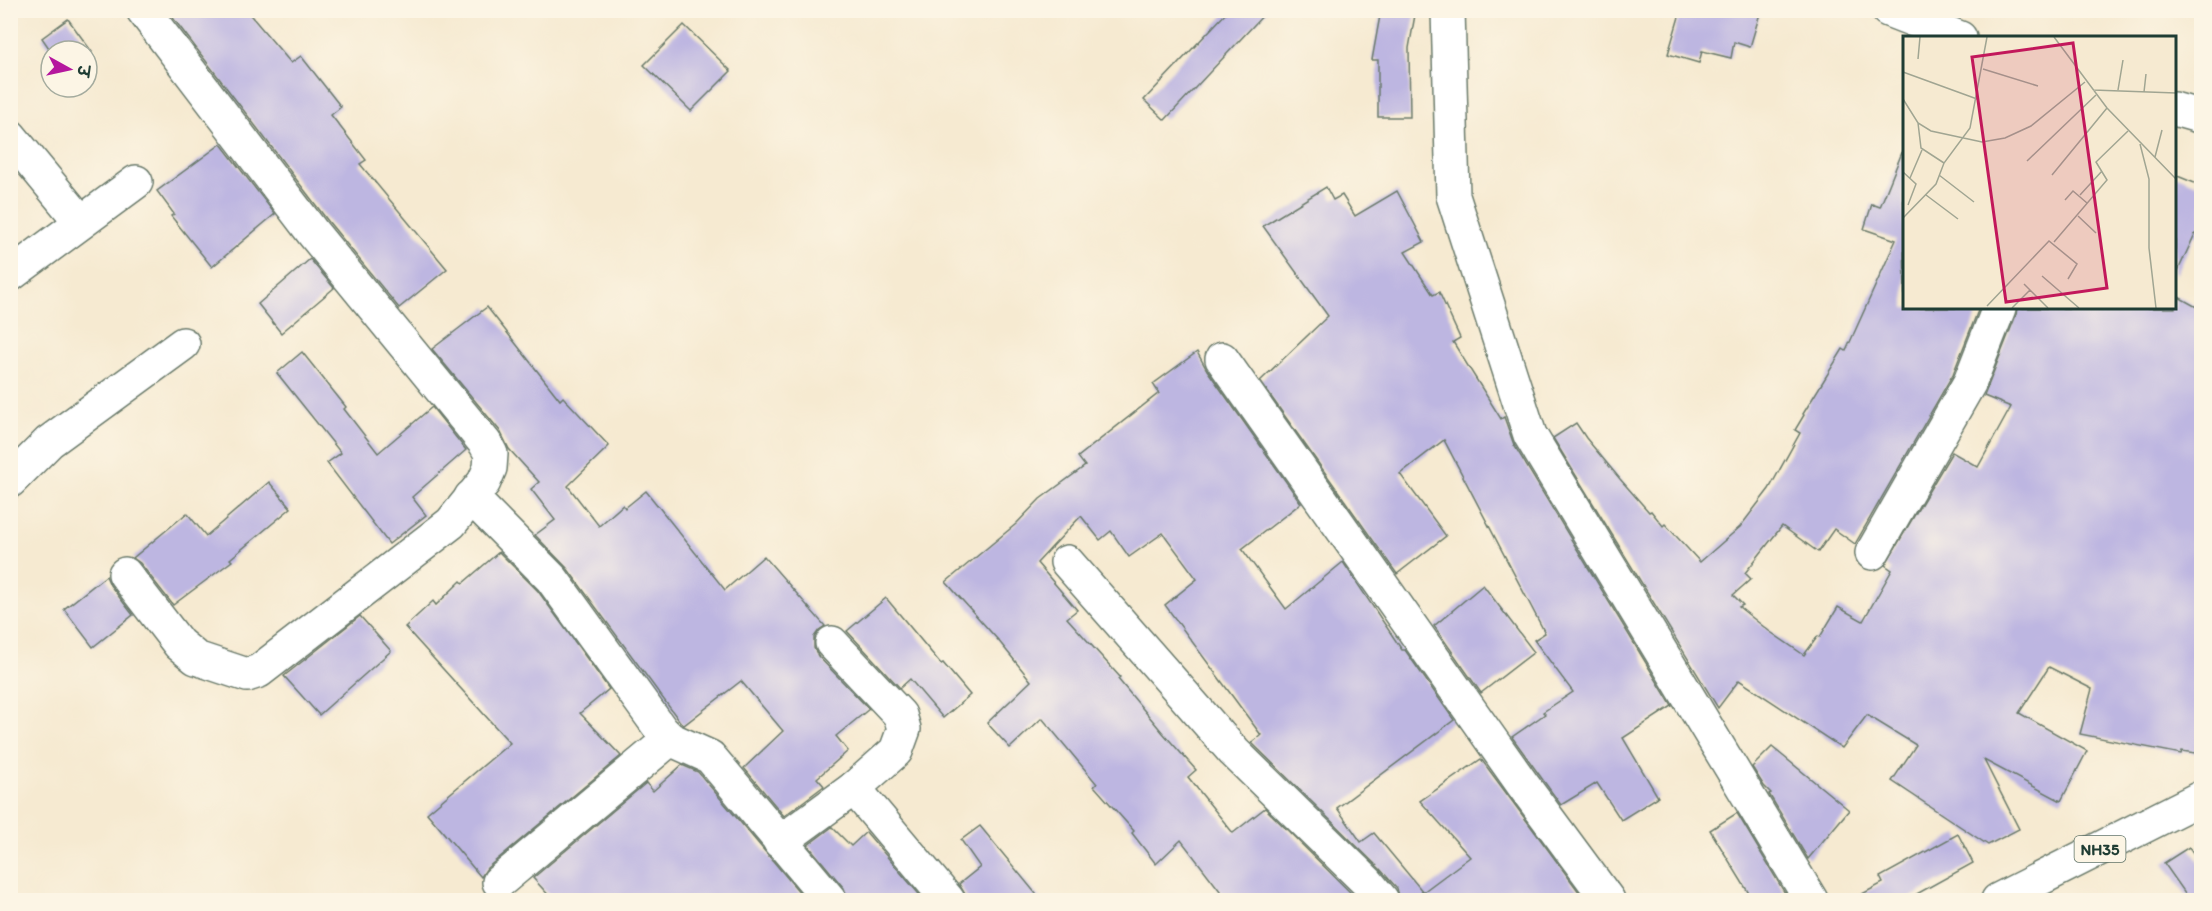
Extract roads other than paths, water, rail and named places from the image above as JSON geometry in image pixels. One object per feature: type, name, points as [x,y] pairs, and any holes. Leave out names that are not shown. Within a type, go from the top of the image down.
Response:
[{"type":"main road","points":[[125,574],[179,644],[196,658],[247,675],[259,671],[452,523],[484,482],[490,468],[491,454],[485,442],[312,233],[143,10]]},
{"type":"main road","points":[[1448,10],[1453,196],[1530,435],[1810,900]]},
{"type":"main road","points":[[1888,10],[1955,36]]},
{"type":"main road","points":[[2176,109],[2202,117]]},
{"type":"main road","points":[[10,136],[81,222]]},
{"type":"main road","points":[[10,276],[136,182]]},
{"type":"main road","points":[[1872,553],[1971,382],[1999,309]]},
{"type":"main road","points":[[10,482],[50,442],[183,344]]},
{"type":"main road","points":[[1222,359],[1523,785],[1608,900]]},
{"type":"main road","points":[[471,497],[552,579],[670,739],[710,757],[830,900]]},
{"type":"main road","points":[[1067,562],[1234,752],[1367,882],[1382,900]]},
{"type":"main road","points":[[780,842],[854,788],[896,751],[904,729],[900,714],[832,643]]},
{"type":"main road","points":[[499,882],[670,739]]},
{"type":"main road","points":[[854,788],[948,900]]},
{"type":"main road","name":"NH35","points":[[1998,900],[2202,797]]}]
